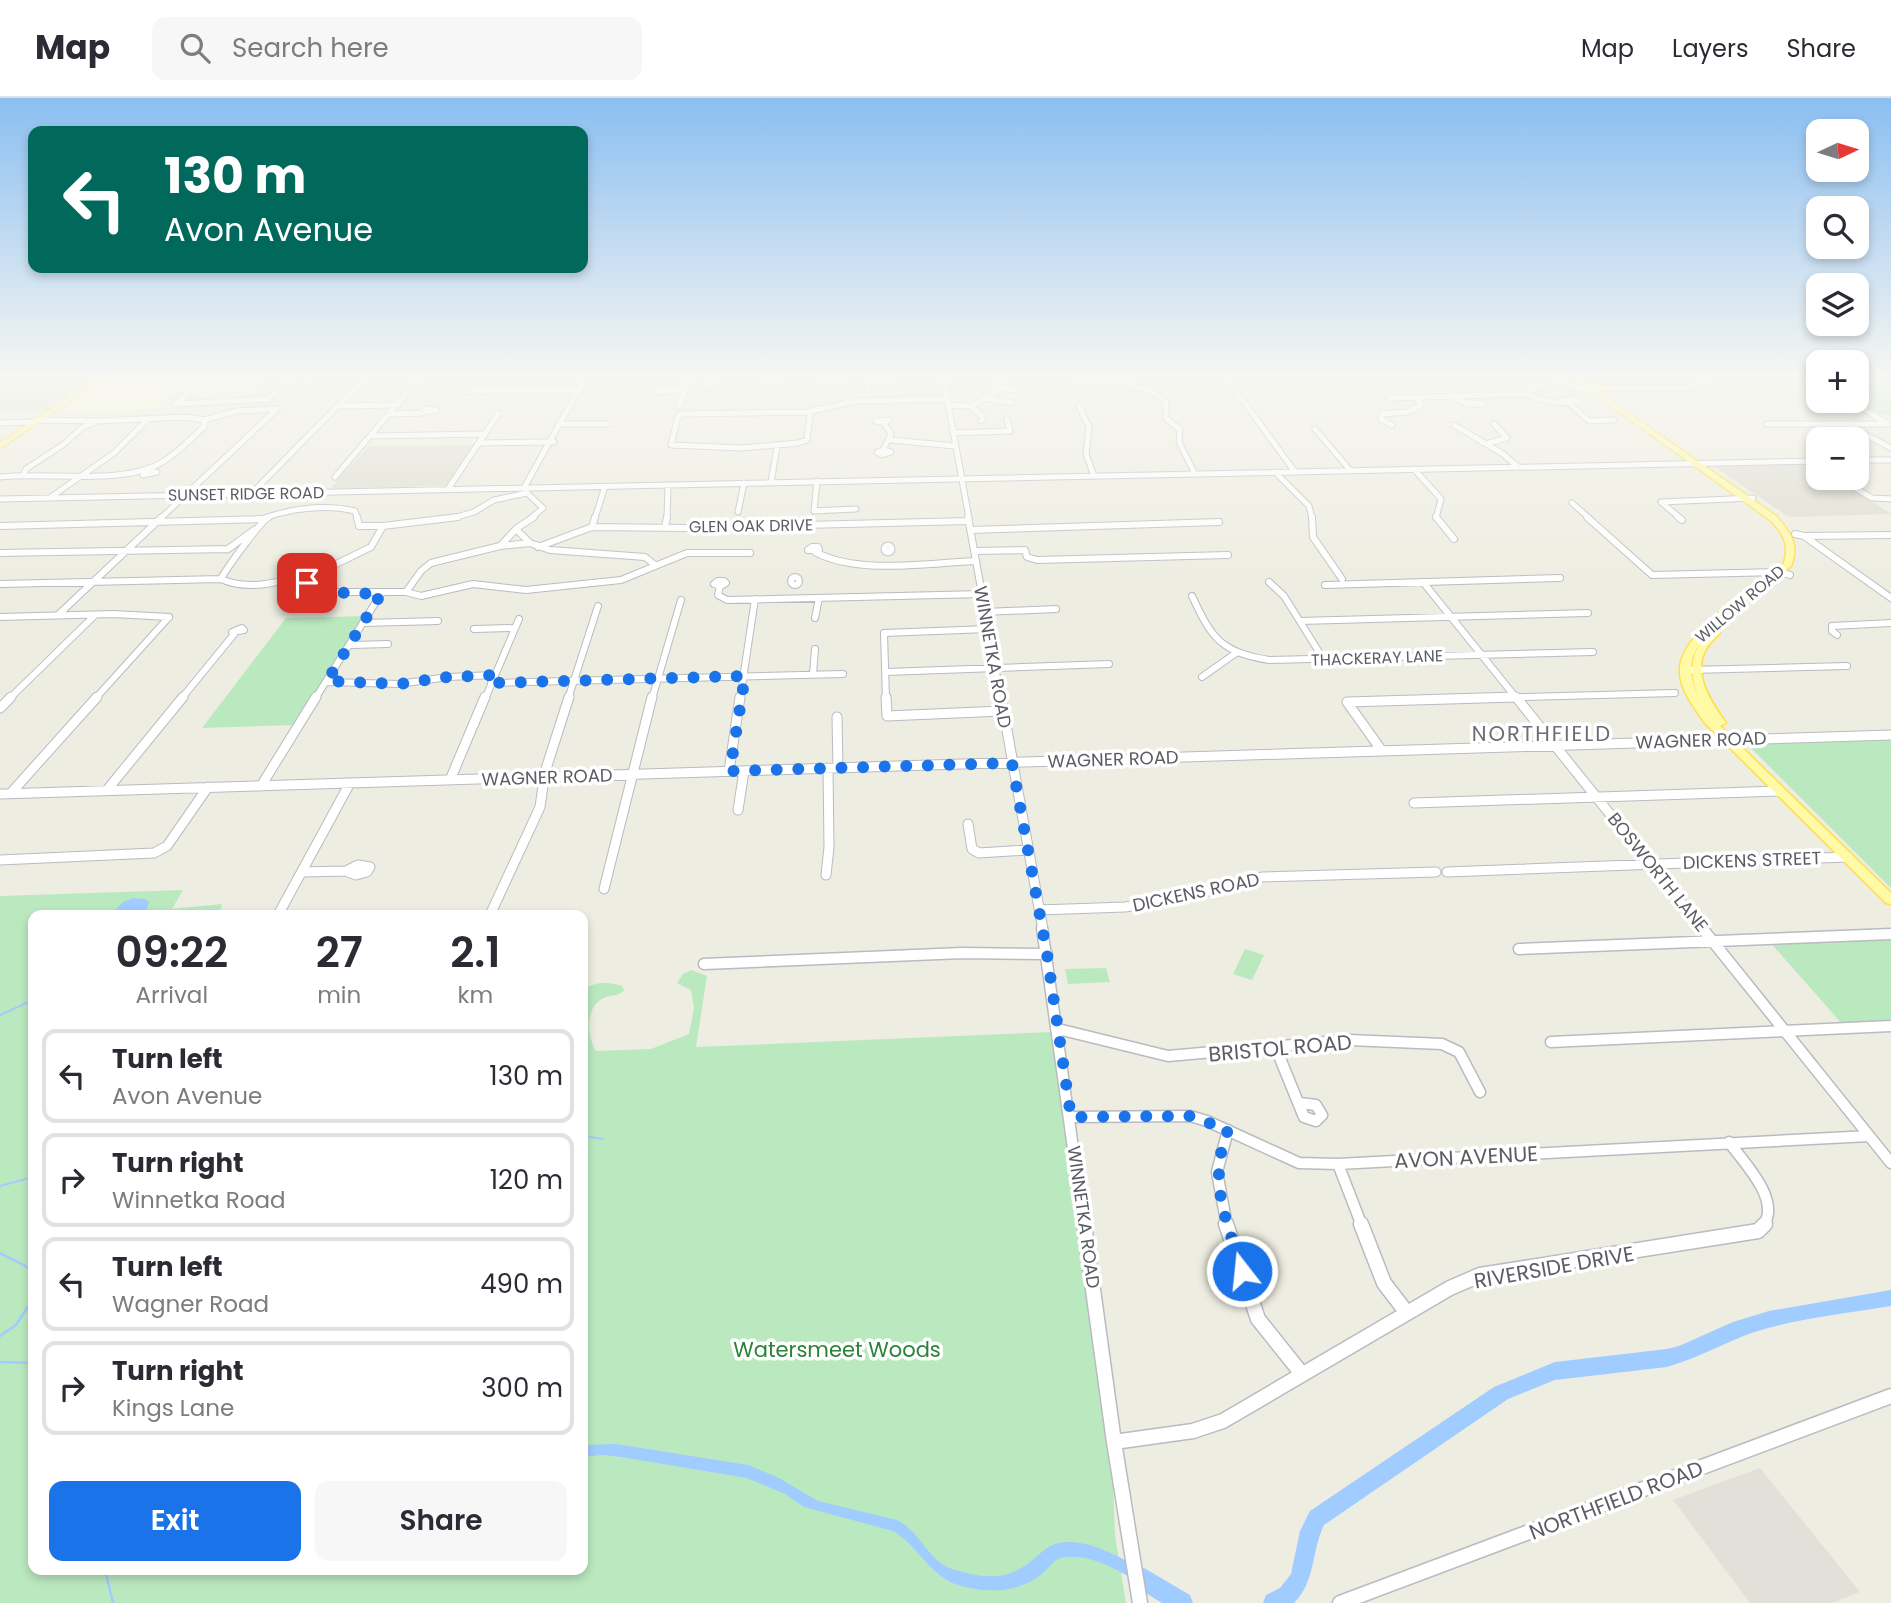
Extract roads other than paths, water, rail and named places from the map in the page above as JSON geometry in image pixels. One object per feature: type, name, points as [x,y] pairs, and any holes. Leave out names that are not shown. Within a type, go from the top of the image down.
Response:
[{"type":"main road","name":"WILLOW ROAD","points":[[1675,446],[1799,535],[1800,548],[1799,561],[1708,638],[1690,670]]},
{"type":"main road","name":"WILLOW ROAD","points":[[1749,498],[1785,531],[1790,542],[1791,556],[1784,573]]},
{"type":"main road","points":[[1690,670],[1686,680],[1697,706],[1891,891]]},
{"type":"main road","points":[[1732,739],[1780,792],[1891,900]]},
{"type":"street","points":[[24,474],[26,469],[61,446]]},
{"type":"street","points":[[49,498],[122,446]]},
{"type":"street","points":[[0,477],[24,474],[106,475],[146,471],[165,461],[182,446]]},
{"type":"street","points":[[58,615],[238,446]]},
{"type":"street","points":[[251,494],[298,446]]},
{"type":"street","points":[[335,477],[361,446]]},
{"type":"street","points":[[448,489],[477,446]]},
{"type":"street","points":[[0,526],[263,519],[292,511],[334,508],[355,511],[359,526],[451,519],[474,512],[494,500],[527,490],[550,446]]},
{"type":"street","points":[[675,446],[788,446]]},
{"type":"street","points":[[883,450],[886,446]]},
{"type":"street","name":"WINNETKA ROAD","points":[[955,446],[1047,954],[1114,1442],[1140,1603]]},
{"type":"street","points":[[1087,446],[1086,454],[1094,476]]},
{"type":"street","points":[[1181,446],[1195,474]]},
{"type":"street","points":[[1276,446],[1295,472]]},
{"type":"street","points":[[1330,446],[1350,470]]},
{"type":"street","points":[[1493,446],[1518,467]]},
{"type":"street","points":[[771,482],[777,447]]},
{"type":"street","points":[[1869,460],[1891,460]]},
{"type":"street","name":"SUNSET RIDGE ROAD","points":[[0,499],[448,489],[527,490],[771,482],[1698,463],[1806,463]]},
{"type":"street","points":[[1414,469],[1441,499],[1437,518],[1454,539]]},
{"type":"street","points":[[1275,472],[1309,506],[1313,537],[1342,579]]},
{"type":"street","points":[[817,481],[814,511],[856,509]]},
{"type":"street","points":[[738,512],[744,483]]},
{"type":"street","points":[[665,527],[669,510],[668,485]]},
{"type":"street","points":[[592,527],[605,486]]},
{"type":"street","points":[[500,546],[516,529],[538,515],[543,508],[527,490]]},
{"type":"street","points":[[1859,490],[1872,498],[1891,499]]},
{"type":"street","points":[[1682,520],[1661,502],[1749,498]]},
{"type":"street","points":[[1572,503],[1652,575],[1784,573]]},
{"type":"street","points":[[221,579],[231,561],[245,548],[263,519]]},
{"type":"street","name":"GLEN OAK DRIVE","points":[[538,547],[592,527],[969,521]]},
{"type":"street","points":[[970,530],[1219,522]]},
{"type":"street","points":[[0,584],[221,579],[229,584],[245,585],[306,576],[327,569],[371,547],[383,526]]},
{"type":"street","points":[[516,529],[538,547],[565,552],[645,557],[655,565]]},
{"type":"street","points":[[0,553],[228,549],[254,530]]},
{"type":"street","points":[[1799,535],[1891,535]]},
{"type":"street","points":[[1799,535],[1891,598]]},
{"type":"street","points":[[406,592],[430,562],[500,546],[530,543]]},
{"type":"street","points":[[228,549],[231,561]]},
{"type":"street","points":[[893,550],[894,563]]},
{"type":"street","points":[[974,551],[1025,550],[1027,557],[1037,560],[1228,555]]},
{"type":"street","points":[[815,552],[821,558],[846,564],[976,561]]},
{"type":"street","points":[[306,576],[306,587],[315,592],[406,592],[421,596],[462,584],[480,583],[526,590],[607,583],[634,576],[687,553],[750,553]]},
{"type":"street","points":[[1325,585],[1560,579]]},
{"type":"street","points":[[1269,582],[1284,596],[1324,660]]},
{"type":"street","name":"BOSWORTH LANE","points":[[1423,582],[1891,1163]]},
{"type":"street","points":[[794,598],[795,584]]},
{"type":"street","points":[[720,586],[718,595],[727,600],[982,594]]},
{"type":"street","points":[[1877,588],[1891,588]]},
{"type":"street","points":[[261,786],[381,594]]},
{"type":"street","name":"THACKERAY LANE","points":[[1192,596],[1211,637],[1236,653],[1269,660],[1593,652]]},
{"type":"street","points":[[815,618],[819,598]]},
{"type":"street","points":[[730,771],[755,599]]},
{"type":"street","points":[[604,889],[657,679],[681,600]]},
{"type":"street","points":[[492,910],[505,878],[530,833],[598,606]]},
{"type":"street","points":[[985,612],[1056,609]]},
{"type":"street","points":[[1300,621],[1588,612]]},
{"type":"street","points":[[0,708],[95,615]]},
{"type":"street","points":[[0,617],[169,617]]},
{"type":"street","points":[[11,793],[169,617]]},
{"type":"street","points":[[364,623],[438,621]]},
{"type":"street","points":[[1837,635],[1832,631],[1832,626],[1891,623]]},
{"type":"street","points":[[450,780],[517,624],[474,629]]},
{"type":"street","points":[[988,629],[884,633],[887,716],[1002,710]]},
{"type":"street","points":[[107,790],[235,633]]},
{"type":"street","points":[[351,645],[388,643]]},
{"type":"street","points":[[813,674],[815,649]]},
{"type":"street","points":[[1202,677],[1236,653]]},
{"type":"street","points":[[886,672],[994,666],[1109,664]]},
{"type":"street","points":[[1690,670],[1847,666]]},
{"type":"street","points":[[491,683],[843,674]]},
{"type":"street","points":[[327,681],[399,684],[448,677],[494,675]]},
{"type":"street","points":[[1382,751],[1347,702],[1675,693]]},
{"type":"street","points":[[837,717],[838,768]]},
{"type":"street","name":"WAGNER ROAD","points":[[0,794],[1891,735]]},
{"type":"street","points":[[826,875],[829,847],[828,768]]},
{"type":"street","points":[[738,810],[744,771]]},
{"type":"street","points":[[281,910],[350,783]]},
{"type":"street","points":[[0,860],[154,853],[167,846],[208,787]]},
{"type":"street","points":[[1414,803],[1780,792]]},
{"type":"street","points":[[968,824],[972,849],[979,853],[1028,850]]},
{"type":"street","name":"DICKENS STREET","points":[[1442,872],[1847,857]]},
{"type":"street","points":[[302,872],[346,871]]},
{"type":"street","name":"DICKENS ROAD","points":[[1039,910],[1125,907],[1196,894],[1262,877],[1442,872]]},
{"type":"street","points":[[1519,949],[1891,934]]},
{"type":"street","points":[[704,964],[962,953],[1047,954]]},
{"type":"street","points":[[1551,1042],[1891,1026]]},
{"type":"street","name":"BRISTOL ROAD","points":[[1058,1029],[1095,1036],[1141,1053],[1168,1056],[1349,1040],[1442,1044],[1459,1052],[1480,1092]]},
{"type":"street","points":[[1275,1046],[1300,1103]]},
{"type":"street","name":"AVON AVENUE","points":[[1071,1117],[1190,1116],[1228,1130],[1299,1163],[1338,1164],[1869,1136]]},
{"type":"street","points":[[1228,1130],[1219,1152],[1217,1179],[1242,1271],[1257,1316],[1271,1338],[1302,1374]]},
{"type":"street","name":"RIVERSIDE DRIVE","points":[[1114,1442],[1192,1431],[1223,1421],[1450,1288],[1480,1275],[1758,1231],[1768,1221],[1770,1208],[1760,1186],[1729,1142]]},
{"type":"street","points":[[1338,1164],[1384,1283],[1407,1313]]},
{"type":"street","name":"NORTHFIELD ROAD","points":[[1340,1603],[1891,1396]]},
{"type":"water","points":[[133,898],[149,902],[146,910],[115,910],[123,902]]},
{"type":"water","points":[[616,1444],[748,1465],[779,1478],[818,1501],[897,1520],[912,1531],[944,1565],[976,1575],[997,1576],[1016,1571],[1052,1545],[1076,1542],[1089,1545],[1158,1578],[1160,1595],[1115,1569],[1079,1557],[1059,1559],[1026,1584],[1004,1590],[969,1588],[939,1574],[893,1531],[804,1507],[785,1494],[747,1478],[621,1457],[588,1456],[588,1445]]},
{"type":"waterway","points":[[0,1015],[28,1002]]},
{"type":"waterway","points":[[588,1137],[603,1139]]},
{"type":"waterway","points":[[0,1186],[28,1178]]},
{"type":"waterway","points":[[0,1253],[28,1267]]},
{"type":"waterway","points":[[1274,1603],[1296,1586],[1310,1531],[1317,1518],[1501,1393],[1555,1371],[1667,1358],[1682,1354],[1733,1330],[1769,1319],[1891,1298]]},
{"type":"waterway","points":[[0,1336],[16,1325],[28,1307]]},
{"type":"waterway","points":[[0,1362],[28,1363]]},
{"type":"waterway","points":[[106,1575],[113,1603]]},
{"type":"waterway","points":[[1144,1579],[1182,1603]]},
{"type":"district","name":"NORTHFIELD","points":[[1542,733]]},
{"type":"park label","name":"Watersmeet Woods","points":[[837,1349]]}]
